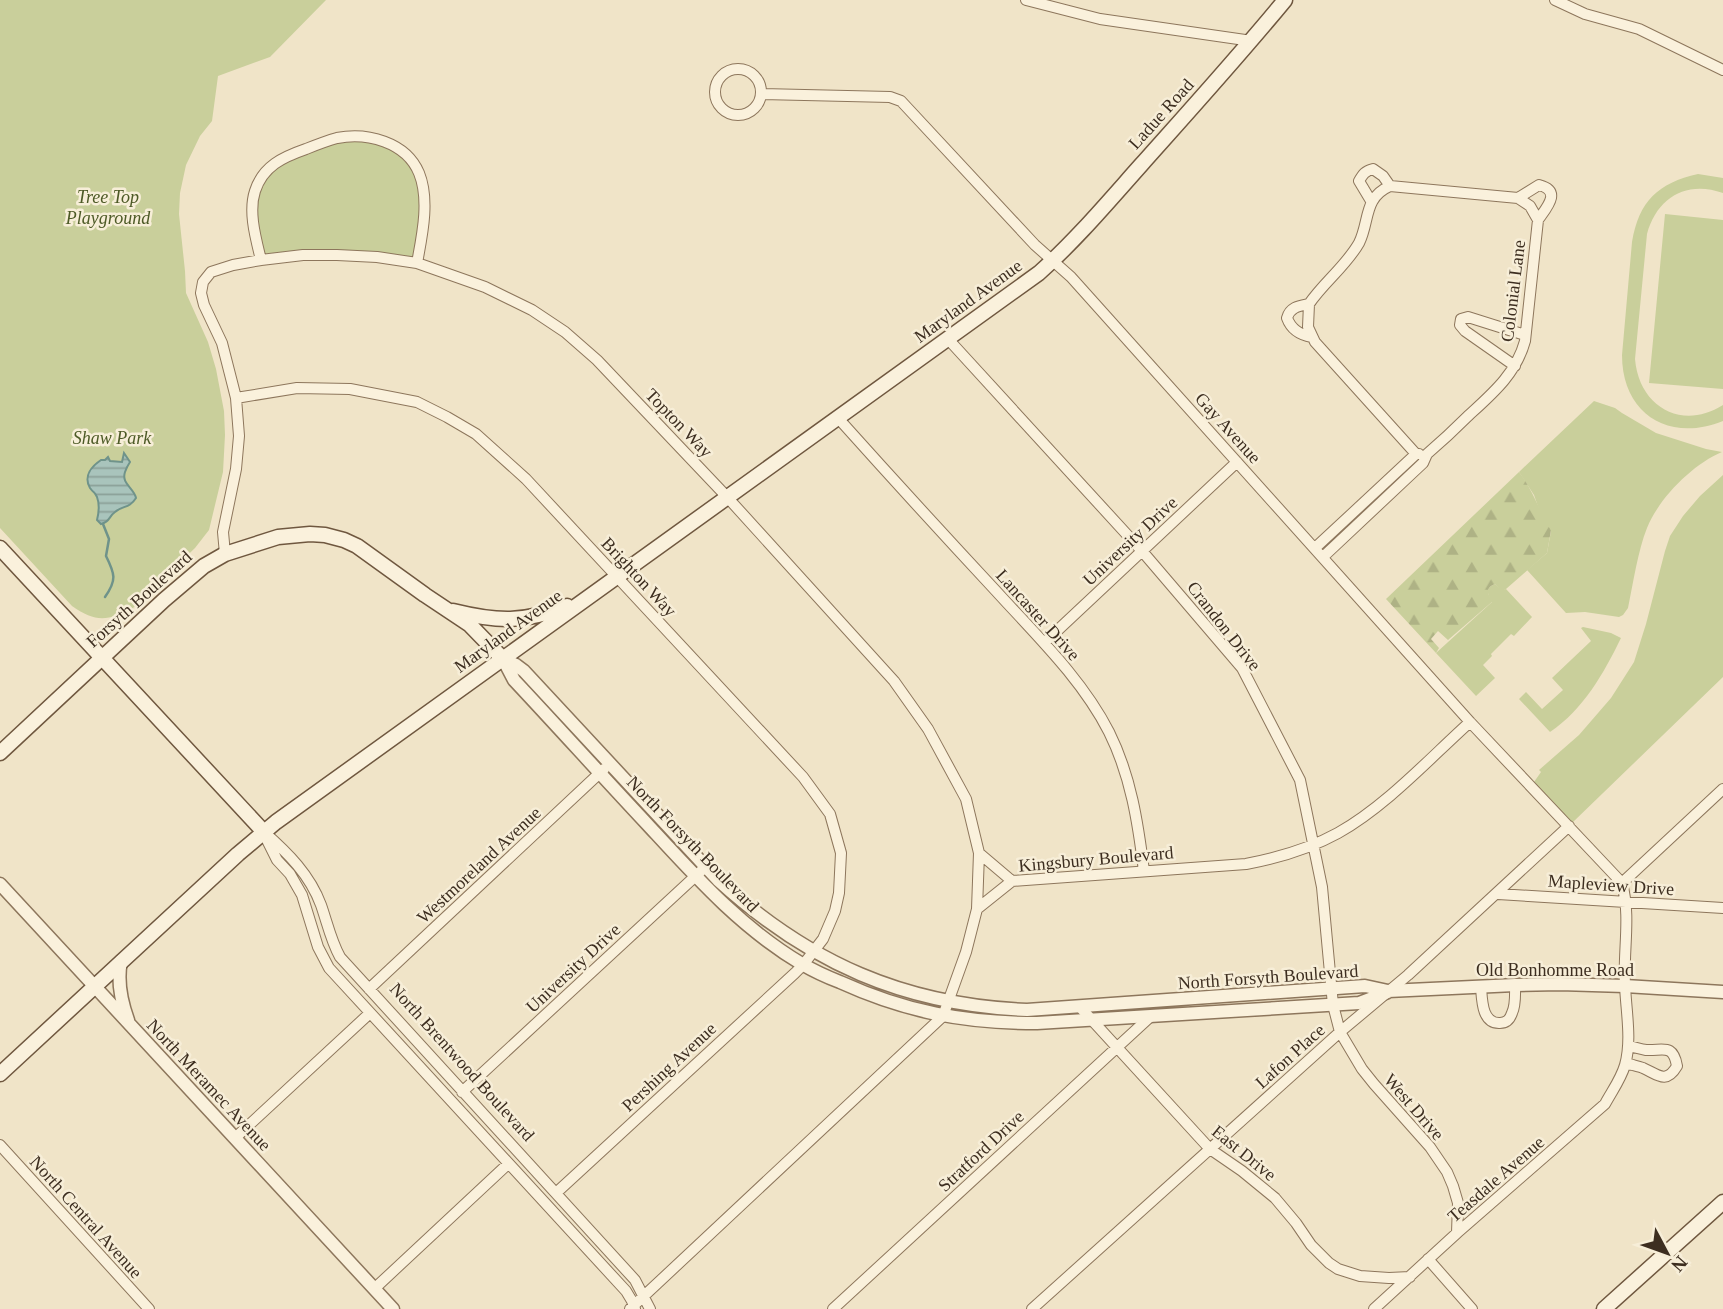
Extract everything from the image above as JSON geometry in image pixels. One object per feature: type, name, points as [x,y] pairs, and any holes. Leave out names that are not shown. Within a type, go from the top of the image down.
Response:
[{"type":"main road","name":"Ladue Road","points":[[1058,256],[1286,0]]},
{"type":"main road","name":"Maryland Avenue","points":[[0,1074],[264,832],[1030,280],[1058,256]]},
{"type":"main road","name":"Forsyth Boulevard","points":[[0,753],[193,574],[225,554],[292,535],[318,535],[344,540],[364,550],[470,625],[503,659]]},
{"type":"main road","name":"North Brentwood Boulevard","points":[[0,548],[264,832]]},
{"type":"main road","points":[[444,608],[513,620],[542,615],[584,600]]},
{"type":"main road","points":[[1604,1309],[1723,1202]]},
{"type":"street","points":[[1026,0],[1100,19],[1252,41]]},
{"type":"street","points":[[1555,0],[1585,14],[1639,29],[1723,70]]},
{"type":"street","points":[[744,70],[755,77],[761,94],[752,110],[735,115],[724,111],[715,97],[719,79],[729,71],[744,70]]},
{"type":"street","name":"Gay Avenue","points":[[761,94],[890,97],[901,101],[1035,245],[1058,256],[1071,277],[1470,722],[1622,883]]},
{"type":"street","points":[[261,260],[253,204],[263,174],[286,156],[339,138],[355,137],[381,140],[401,150],[419,174],[424,202],[423,231],[417,263]]},
{"type":"street","name":"Colonial Lane","points":[[1323,556],[1423,464],[1421,454],[1312,337],[1298,332],[1290,325],[1287,317],[1296,306],[1309,303],[1340,270],[1361,239],[1371,201],[1359,181],[1362,174],[1373,169],[1383,176],[1390,186],[1518,198],[1530,206],[1538,220]]},
{"type":"street","name":"Colonial Lane","points":[[1315,548],[1398,471],[1503,384],[1515,366],[1522,353],[1525,335],[1538,220],[1551,198],[1551,191],[1539,185],[1518,198]]},
{"type":"street","points":[[1371,201],[1390,186]]},
{"type":"street","name":"Topton Way","points":[[236,398],[222,343],[201,293],[203,282],[211,272],[261,260],[303,255],[337,255],[417,263],[485,287],[532,310],[565,332],[597,360],[728,498],[894,681],[928,729],[966,799],[979,853],[977,909]]},
{"type":"street","points":[[1309,303],[1308,327],[1312,337]]},
{"type":"street","points":[[1515,366],[1465,331],[1460,325],[1461,319],[1468,317],[1525,335]]},
{"type":"street","name":"Crandon Drive","points":[[948,339],[1142,551],[1242,668],[1300,780],[1325,905],[1333,1005]]},
{"type":"street","name":"Brighton Way","points":[[236,398],[297,387],[350,389],[417,402],[475,434],[526,480],[803,776],[830,814],[841,853],[839,893],[829,928],[803,965]]},
{"type":"street","points":[[225,554],[223,532],[236,469],[239,436],[236,398]]},
{"type":"street","name":"Lancaster Drive","points":[[838,418],[1044,643],[1091,700],[1110,734],[1133,795],[1144,871]]},
{"type":"street","name":"University Drive","points":[[1044,643],[1237,462]]},
{"type":"street","points":[[1398,471],[1405,471],[1407,478]]},
{"type":"street","name":"North Forsyth Boulevard","points":[[503,659],[524,671],[705,866],[741,901],[814,952],[877,982],[948,1002],[1027,1010],[1365,986],[1388,992]]},
{"type":"street","name":"North Forsyth Boulevard","points":[[503,659],[514,680],[695,876],[749,927],[803,965],[878,998],[943,1016],[1015,1023],[1359,1003],[1388,992]]},
{"type":"street","name":"Kingsbury Boulevard","points":[[977,909],[1012,881],[1246,864],[1279,857],[1314,844],[1337,833],[1370,811],[1470,722]]},
{"type":"street","name":"Westmoreland Avenue","points":[[369,989],[610,764]]},
{"type":"street","points":[[1622,883],[1723,789]]},
{"type":"street","name":"Lafon Place","points":[[1032,1309],[1340,1032],[1408,975],[1569,826]]},
{"type":"street","name":"North Brentwood Boulevard","points":[[264,832],[301,869],[315,890],[337,952],[635,1280],[650,1309]]},
{"type":"street","name":"North Brentwood Boulevard","points":[[264,832],[277,860],[290,874],[302,895],[318,947],[326,963],[626,1292],[633,1308]]},
{"type":"street","points":[[979,853],[1012,881]]},
{"type":"street","name":"University Drive","points":[[463,1092],[705,866]]},
{"type":"street","name":"Teasdale Avenue","points":[[1374,1309],[1605,1104],[1621,1076],[1628,1046],[1625,986],[1627,902],[1622,883]]},
{"type":"street","name":"North Meramec Avenue","points":[[0,884],[393,1309]]},
{"type":"street","name":"Mapleview Drive","points":[[1498,894],[1723,908]]},
{"type":"street","points":[[633,1308],[943,1016],[966,952],[977,909]]},
{"type":"street","points":[[121,961],[120,986],[129,1024]]},
{"type":"street","name":"Pershing Avenue","points":[[556,1193],[803,965]]},
{"type":"street","points":[[1481,987],[1485,1014],[1497,1024],[1505,1023],[1511,1017],[1515,985]]},
{"type":"street","name":"Old Bonhomme Road","points":[[1388,992],[1515,985],[1625,986],[1723,992]]},
{"type":"street","name":"West Drive","points":[[1333,1005],[1340,1032],[1374,1084],[1430,1147],[1447,1172],[1458,1203],[1457,1233]]},
{"type":"street","name":"East Drive","points":[[1080,1007],[1210,1149],[1275,1198],[1320,1255],[1338,1269],[1360,1276],[1410,1277]]},
{"type":"street","points":[[235,1138],[370,1013]]},
{"type":"street","name":"Stratford Drive","points":[[833,1309],[1150,1016]]},
{"type":"street","points":[[1626,1063],[1665,1077],[1673,1074],[1677,1066],[1672,1051],[1628,1046]]},
{"type":"street","name":"North Central Avenue","points":[[0,1145],[149,1309]]},
{"type":"street","points":[[374,1289],[508,1164]]},
{"type":"street","points":[[1428,1259],[1472,1309]]},
{"type":"green space","name":"Shaw Park","points":[[0,0],[326,0],[270,57],[218,76],[212,121],[200,136],[186,165],[179,214],[186,293],[208,342],[216,369],[224,411],[223,472],[209,530],[195,548],[133,608],[109,618],[95,618],[72,606],[0,528]]},
{"type":"green space","points":[[355,137],[401,151],[423,189],[417,263],[377,257],[261,260],[255,193],[275,163]]},
{"type":"green space","points":[[1698,174],[1723,178],[1723,193],[1697,189],[1675,195],[1658,210],[1652,221],[1647,234],[1635,359],[1638,376],[1645,390],[1654,402],[1665,410],[1678,415],[1693,416],[1723,405],[1723,421],[1703,427],[1684,428],[1667,425],[1640,408],[1630,393],[1624,376],[1622,355],[1632,242],[1640,215],[1645,205],[1661,189]]},
{"type":"green space","points":[[1665,214],[1723,220],[1723,389],[1649,383]]},
{"type":"green space","points":[[1594,401],[1615,408],[1656,433],[1722,452],[1711,457],[1678,483],[1652,517],[1641,546],[1628,608],[1619,617],[1585,612],[1566,613],[1527,570],[1547,553],[1551,531],[1541,515],[1534,495],[1519,472]]},
{"type":"green space","points":[[1519,472],[1551,530],[1547,553],[1506,589],[1502,591],[1495,584],[1490,587],[1488,593],[1493,601],[1448,640],[1438,631],[1431,639],[1439,648],[1436,653],[1386,599]]},
{"type":"green space","points":[[1400,474],[1404,476],[1340,535],[1333,537]]},
{"type":"green space","points":[[1723,475],[1723,677],[1572,823],[1534,782],[1541,772],[1539,770],[1579,735],[1611,698],[1634,662],[1670,536],[1700,496]]},
{"type":"green space","points":[[1495,584],[1502,590],[1506,589],[1532,617],[1514,636],[1511,634],[1483,665],[1495,678],[1476,696],[1436,653],[1492,602],[1488,592]]},
{"type":"green space","points":[[1581,628],[1621,638],[1600,677],[1582,702],[1550,732],[1519,699],[1526,692],[1542,709],[1563,690],[1552,678],[1591,641]]},
{"type":"water","points":[[124,453],[130,462],[125,472],[125,480],[136,498],[101,524],[97,520],[98,500],[88,484],[88,475],[94,465],[108,457],[110,461],[122,462]]},
{"type":"waterway","points":[[103,524],[109,539],[106,556],[113,577],[105,597]]},
{"type":"park label","name":"Tree Top Playground","points":[[108,207]]}]
